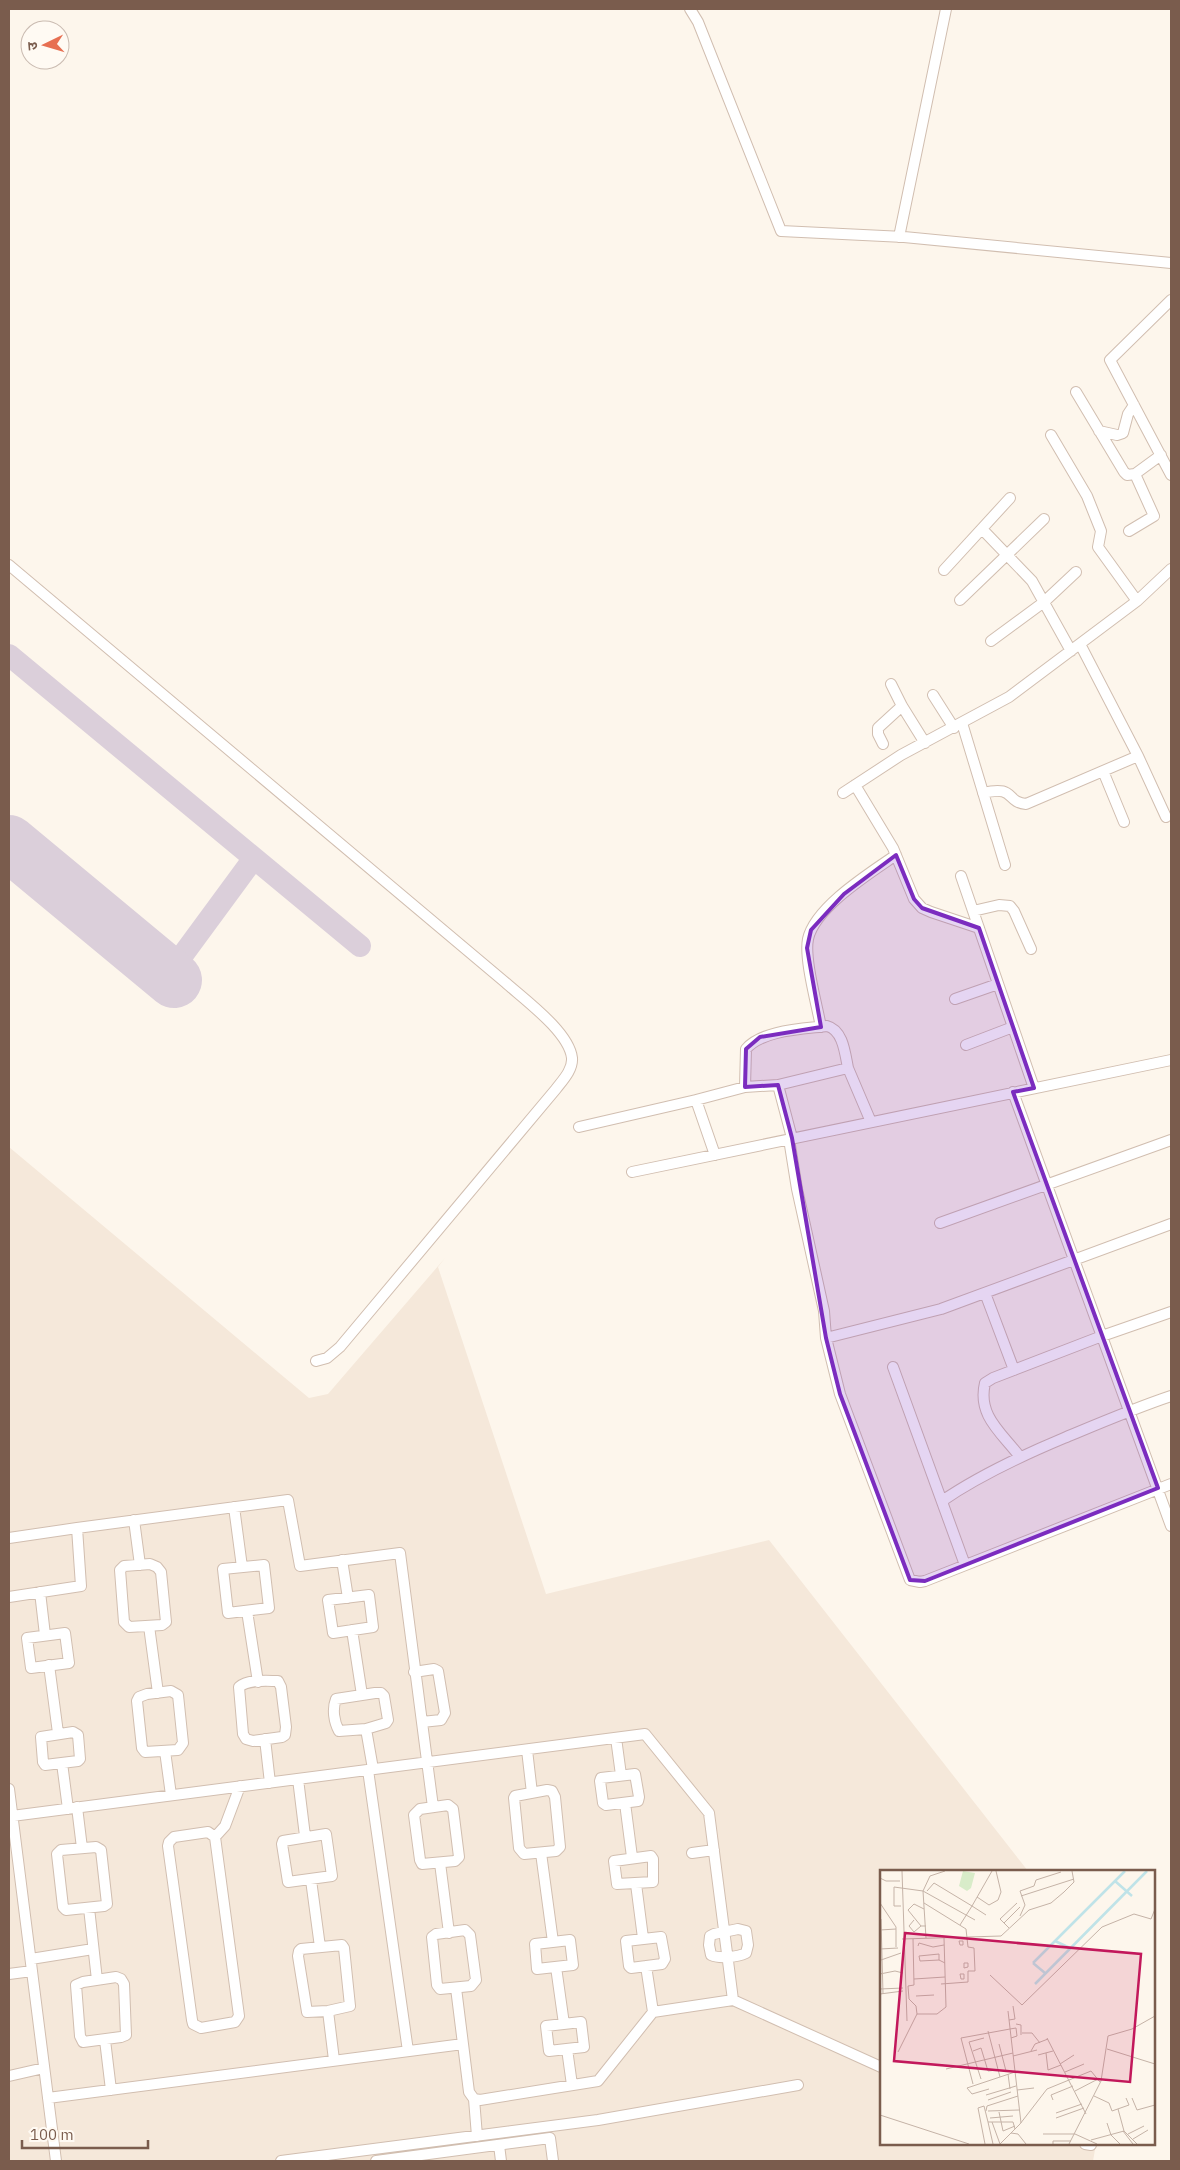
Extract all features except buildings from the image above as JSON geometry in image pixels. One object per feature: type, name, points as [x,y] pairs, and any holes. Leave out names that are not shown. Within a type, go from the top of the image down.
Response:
[{"type":"street","points":[[690,9],[698,22],[781,231],[899,237],[1171,264]]},
{"type":"street","points":[[899,237],[946,9]]},
{"type":"street","points":[[1170,468],[1161,455],[1110,360],[1171,300]]},
{"type":"street","points":[[1076,392],[1127,475],[1135,474],[1161,455]]},
{"type":"street","points":[[1099,431],[1118,435],[1123,433],[1128,414],[1134,405]]},
{"type":"street","points":[[1051,435],[1087,496],[1101,531],[1098,546],[1137,601]]},
{"type":"street","points":[[1129,531],[1154,516],[1135,474]]},
{"type":"street","points":[[944,570],[1010,498]]},
{"type":"street","points":[[960,600],[1044,519]]},
{"type":"street","points":[[982,529],[1032,581],[1071,650]]},
{"type":"street","points":[[9,565],[506,983],[552,1026],[567,1043],[572,1060],[569,1071],[556,1089],[340,1348],[327,1358],[316,1361]]},
{"type":"street","points":[[843,792],[901,755],[1009,697],[1137,601],[1171,569]]},
{"type":"street","points":[[991,641],[1044,602],[1076,572]]},
{"type":"street","points":[[1080,644],[1138,756],[1166,817]]},
{"type":"street","points":[[892,684],[902,706],[925,743]]},
{"type":"street","points":[[933,695],[958,726],[983,793],[1005,865]]},
{"type":"street","points":[[883,744],[878,734],[878,728],[902,706]]},
{"type":"street","points":[[983,793],[1002,790],[1020,803],[1026,804],[1138,756]]},
{"type":"street","points":[[1103,771],[1124,822]]},
{"type":"street","points":[[855,785],[896,855],[914,899],[922,908],[979,928]]},
{"type":"street","points":[[820,1027],[807,948],[811,930],[822,914],[844,894],[896,855]]},
{"type":"street","points":[[961,876],[1034,1088]]},
{"type":"street","points":[[973,911],[999,905],[1010,906],[1014,910],[1031,949]]},
{"type":"street","points":[[955,999],[998,984]]},
{"type":"street","points":[[744,1087],[746,1049],[760,1037],[820,1027],[834,1027],[839,1033],[848,1068],[871,1122]]},
{"type":"street","points":[[966,1045],[1013,1027]]},
{"type":"street","points":[[632,1172],[1171,1060]]},
{"type":"street","points":[[579,1127],[744,1087],[778,1085],[848,1068]]},
{"type":"street","points":[[778,1085],[790,1139],[797,1188],[824,1311],[826,1338],[843,1403],[910,1580],[925,1581],[1171,1484]]},
{"type":"street","points":[[1013,1092],[1171,1526]]},
{"type":"street","points":[[696,1100],[715,1155]]},
{"type":"street","points":[[940,1223],[1171,1140]]},
{"type":"street","points":[[826,1338],[941,1309],[1171,1224]]},
{"type":"street","points":[[985,1292],[1014,1370]]},
{"type":"street","points":[[1020,1457],[991,1422],[986,1413],[982,1396],[985,1383],[993,1378],[1102,1336],[1171,1312]]},
{"type":"street","points":[[893,1367],[965,1566]]},
{"type":"street","points":[[942,1501],[966,1484],[1020,1457],[1129,1410],[1171,1396]]},
{"type":"street","points":[[9,1538],[288,1500],[300,1566],[400,1553],[433,1807]]},
{"type":"street","points":[[234,1507],[242,1567]]},
{"type":"street","points":[[134,1520],[140,1564]]},
{"type":"street","points":[[9,1597],[81,1586],[77,1528]]},
{"type":"street","points":[[342,1560],[348,1598]]},
{"type":"street","points":[[150,1564],[157,1567],[161,1572],[167,1614],[165,1624],[149,1626],[129,1627],[124,1622],[120,1570],[124,1566],[150,1564]]},
{"type":"street","points":[[264,1565],[269,1608],[228,1613],[223,1569],[242,1567],[264,1565]]},
{"type":"street","points":[[40,1592],[46,1635]]},
{"type":"street","points":[[369,1595],[373,1627],[333,1632],[328,1600],[348,1598],[369,1595]]},
{"type":"street","points":[[247,1610],[258,1682]]},
{"type":"street","points":[[149,1626],[158,1693]]},
{"type":"street","points":[[352,1630],[362,1695]]},
{"type":"street","points":[[65,1632],[69,1662],[49,1665],[31,1668],[27,1638],[65,1632]]},
{"type":"street","points":[[49,1665],[58,1734]]},
{"type":"street","points":[[414,1672],[434,1669],[438,1672],[445,1714],[441,1720],[422,1722]]},
{"type":"street","points":[[278,1681],[281,1687],[286,1727],[285,1735],[282,1737],[253,1741],[246,1738],[243,1734],[240,1687],[244,1684],[258,1682],[278,1681]]},
{"type":"street","points":[[172,1691],[178,1695],[183,1743],[178,1750],[165,1751],[145,1752],[142,1748],[137,1701],[139,1697],[172,1691]]},
{"type":"street","points":[[381,1693],[384,1696],[388,1720],[381,1725],[366,1729],[339,1731],[335,1721],[334,1708],[336,1699],[381,1693]]},
{"type":"street","points":[[366,1729],[408,2051]]},
{"type":"street","points":[[73,1732],[78,1735],[80,1760],[62,1764],[49,1765],[43,1762],[40,1740],[43,1736],[73,1732]]},
{"type":"street","points":[[12,1816],[645,1734],[709,1812],[733,2000]]},
{"type":"street","points":[[616,1738],[621,1775]]},
{"type":"street","points":[[265,1739],[270,1783]]},
{"type":"street","points":[[527,1750],[532,1793]]},
{"type":"street","points":[[165,1751],[171,1795]]},
{"type":"street","points":[[62,1764],[82,1848]]},
{"type":"street","points":[[636,1774],[639,1800],[624,1803],[606,1805],[603,1803],[600,1781],[602,1777],[636,1774]]},
{"type":"street","points":[[298,1779],[305,1836]]},
{"type":"street","points":[[215,1837],[208,1832],[174,1837],[169,1842],[192,2020],[194,2024],[201,2028],[235,2022],[239,2016],[215,1837],[225,1826],[240,1786]]},
{"type":"street","points":[[9,1789],[56,2161]]},
{"type":"street","points":[[550,1790],[556,1797],[560,1847],[558,1850],[524,1854],[519,1848],[513,1800],[516,1796],[532,1793],[550,1790]]},
{"type":"street","points":[[624,1803],[632,1857]]},
{"type":"street","points":[[448,1805],[453,1809],[459,1857],[455,1861],[425,1865],[420,1860],[414,1815],[420,1808],[433,1807],[448,1805]]},
{"type":"street","points":[[326,1834],[332,1864],[332,1876],[288,1882],[283,1841],[305,1836],[326,1834]]},
{"type":"street","points":[[96,1847],[101,1850],[108,1901],[104,1906],[69,1910],[63,1907],[57,1854],[61,1850],[82,1848],[96,1847]]},
{"type":"street","points":[[692,1853],[714,1850]]},
{"type":"street","points":[[541,1853],[553,1942]]},
{"type":"street","points":[[648,1856],[653,1859],[654,1881],[620,1886],[616,1882],[614,1861],[632,1857],[648,1856]]},
{"type":"street","points":[[440,1863],[449,1932]]},
{"type":"street","points":[[311,1880],[320,1947]]},
{"type":"street","points":[[636,1884],[643,1938]]},
{"type":"street","points":[[88,1908],[97,1980]]},
{"type":"street","points":[[465,1930],[468,1933],[476,1980],[471,1986],[440,1989],[437,1985],[431,1941],[436,1934],[449,1932],[465,1930]]},
{"type":"street","points":[[746,1931],[748,1938],[746,1953],[728,1956],[714,1957],[710,1953],[710,1936],[724,1932],[746,1931]]},
{"type":"street","points":[[661,1937],[665,1959],[662,1964],[646,1966],[632,1968],[629,1966],[625,1946],[628,1940],[661,1937]]},
{"type":"street","points":[[570,1940],[573,1965],[538,1969],[535,1944],[553,1942],[570,1940]]},
{"type":"street","points":[[342,1944],[344,1948],[351,2003],[347,2008],[307,2012],[298,1956],[301,1949],[320,1947],[342,1944]]},
{"type":"street","points":[[31,1959],[93,1950]]},
{"type":"street","points":[[646,1966],[653,2012]]},
{"type":"street","points":[[556,1967],[564,2024]]},
{"type":"street","points":[[9,1974],[32,1971]]},
{"type":"street","points":[[116,1976],[124,1984],[126,2035],[105,2040],[83,2042],[80,2036],[76,1985],[77,1983],[97,1980],[116,1976]]},
{"type":"street","points":[[456,1988],[469,2092],[474,2099],[477,2136]]},
{"type":"street","points":[[474,2099],[480,2100],[598,2081],[653,2012],[733,2000],[880,2068]]},
{"type":"street","points":[[328,2011],[334,2060]]},
{"type":"street","points":[[581,2022],[584,2047],[568,2049],[549,2051],[546,2026],[581,2022]]},
{"type":"street","points":[[105,2040],[111,2090]]},
{"type":"street","points":[[48,2098],[463,2044]]},
{"type":"street","points":[[568,2049],[572,2085]]},
{"type":"street","points":[[9,2076],[44,2068]]},
{"type":"street","points":[[281,2161],[598,2120],[798,2085]]},
{"type":"street","points":[[376,2161],[457,2156],[499,2145],[550,2138],[553,2161]]},
{"type":"street","points":[[499,2145],[501,2161]]},
{"type":"highlighted area","points":[[896,855],[914,899],[922,908],[979,928],[1034,1088],[1013,1092],[1158,1488],[925,1581],[910,1580],[840,1394],[826,1338],[792,1138],[778,1085],[745,1087],[746,1049],[760,1037],[821,1027],[807,948],[811,930],[844,894]]},
{"type":"shaded area","points":[[9,1147],[309,1398],[328,1394],[445,1258],[438,1267],[546,1594],[769,1540],[1027,1870],[880,1870],[880,2145],[1096,2145],[1093,2161],[9,2161]]},
{"type":"taxiway","points":[[9,655],[360,946]]},
{"type":"taxiway","points":[[168,975],[254,858]]},
{"type":"runway","points":[[9,843],[174,980]]}]
